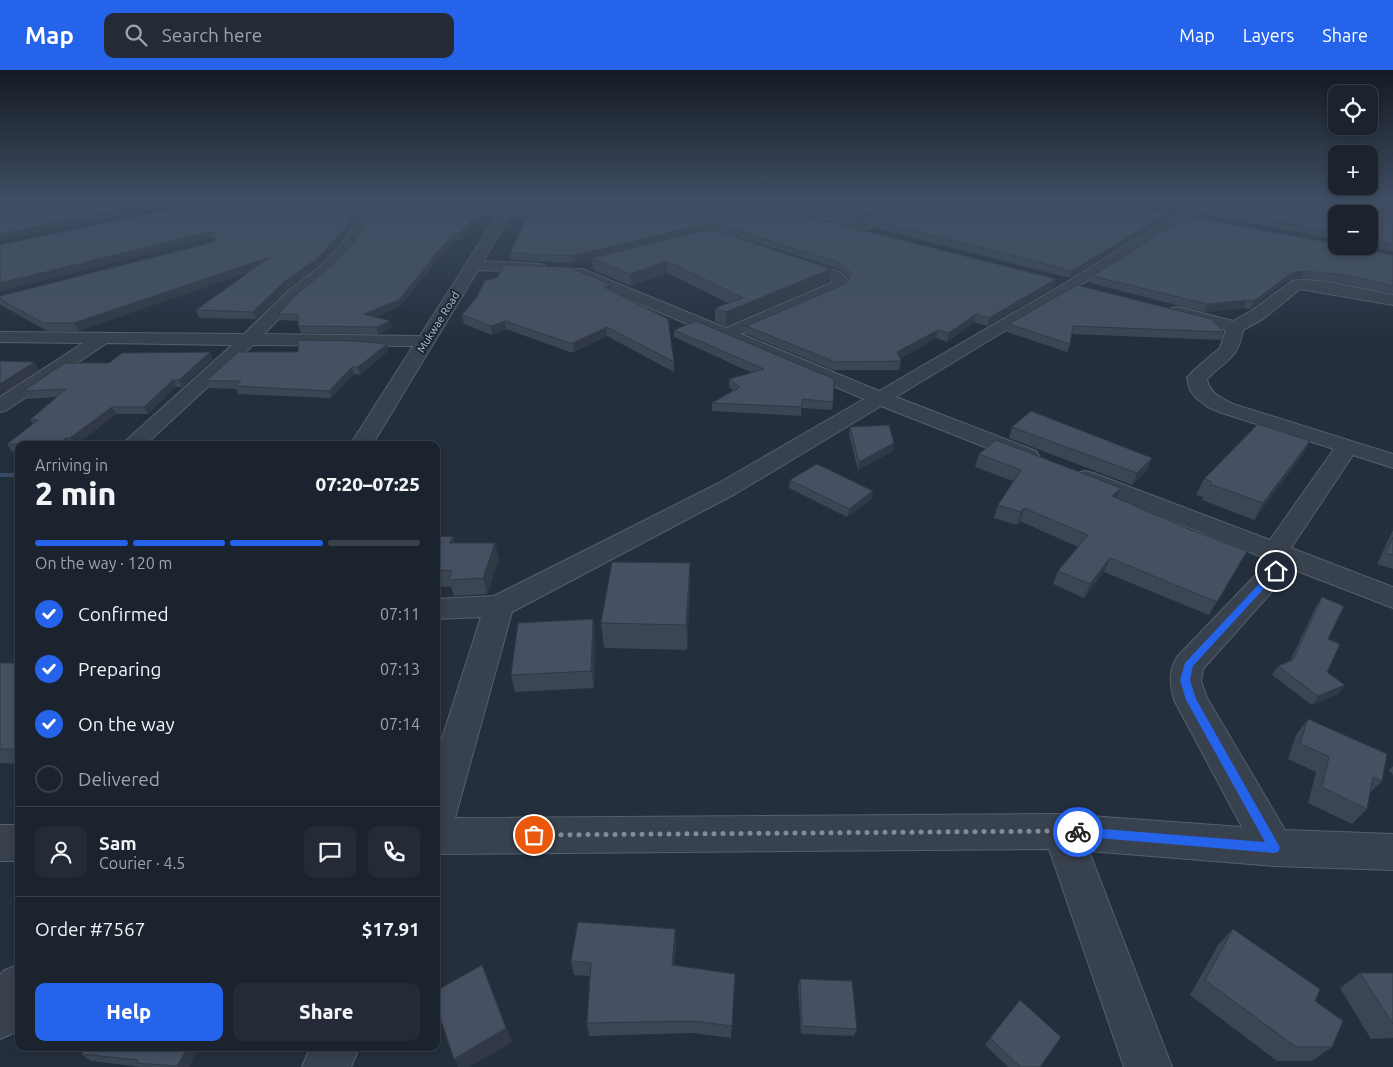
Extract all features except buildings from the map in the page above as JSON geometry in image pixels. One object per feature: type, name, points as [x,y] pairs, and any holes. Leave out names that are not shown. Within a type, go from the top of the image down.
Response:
[{"type":"street","points":[[136,441],[248,340],[294,294],[326,269],[346,246]]},
{"type":"street","name":"Mukwae Road","points":[[363,441],[485,246]]},
{"type":"street","points":[[440,609],[499,606],[726,489],[1136,246]]},
{"type":"street","points":[[726,334],[837,287],[841,281],[834,275],[785,259]]},
{"type":"street","points":[[474,265],[562,269],[591,264]]},
{"type":"street","points":[[562,269],[726,334],[879,398],[1393,598]]},
{"type":"street","points":[[1168,310],[1235,327],[1258,315],[1297,284],[1393,300]]},
{"type":"street","points":[[1235,327],[1232,345],[1224,355],[1204,369],[1197,378],[1198,390],[1206,398],[1226,408],[1393,461]]},
{"type":"street","points":[[0,336],[425,341]]},
{"type":"street","points":[[0,406],[103,338]]},
{"type":"street","points":[[1274,848],[1191,700],[1185,680],[1188,665],[1281,554],[1347,447]]},
{"type":"street","points":[[440,805],[499,606]]},
{"type":"street","points":[[1062,831],[1148,1067]]},
{"type":"street","points":[[440,836],[1062,831],[1274,848],[1393,852]]},
{"type":"street","points":[[0,843],[15,843]]},
{"type":"street","points":[[0,1016],[15,993]]},
{"type":"street","points":[[326,1067],[334,1051]]},
{"type":"waterway","points":[[0,475],[15,475]]},
{"type":"way so far","points":[[534,835],[1078,832]]},
{"type":"route","points":[[1078,832],[1274,848],[1191,700],[1185,680],[1188,665],[1276,571]]}]
